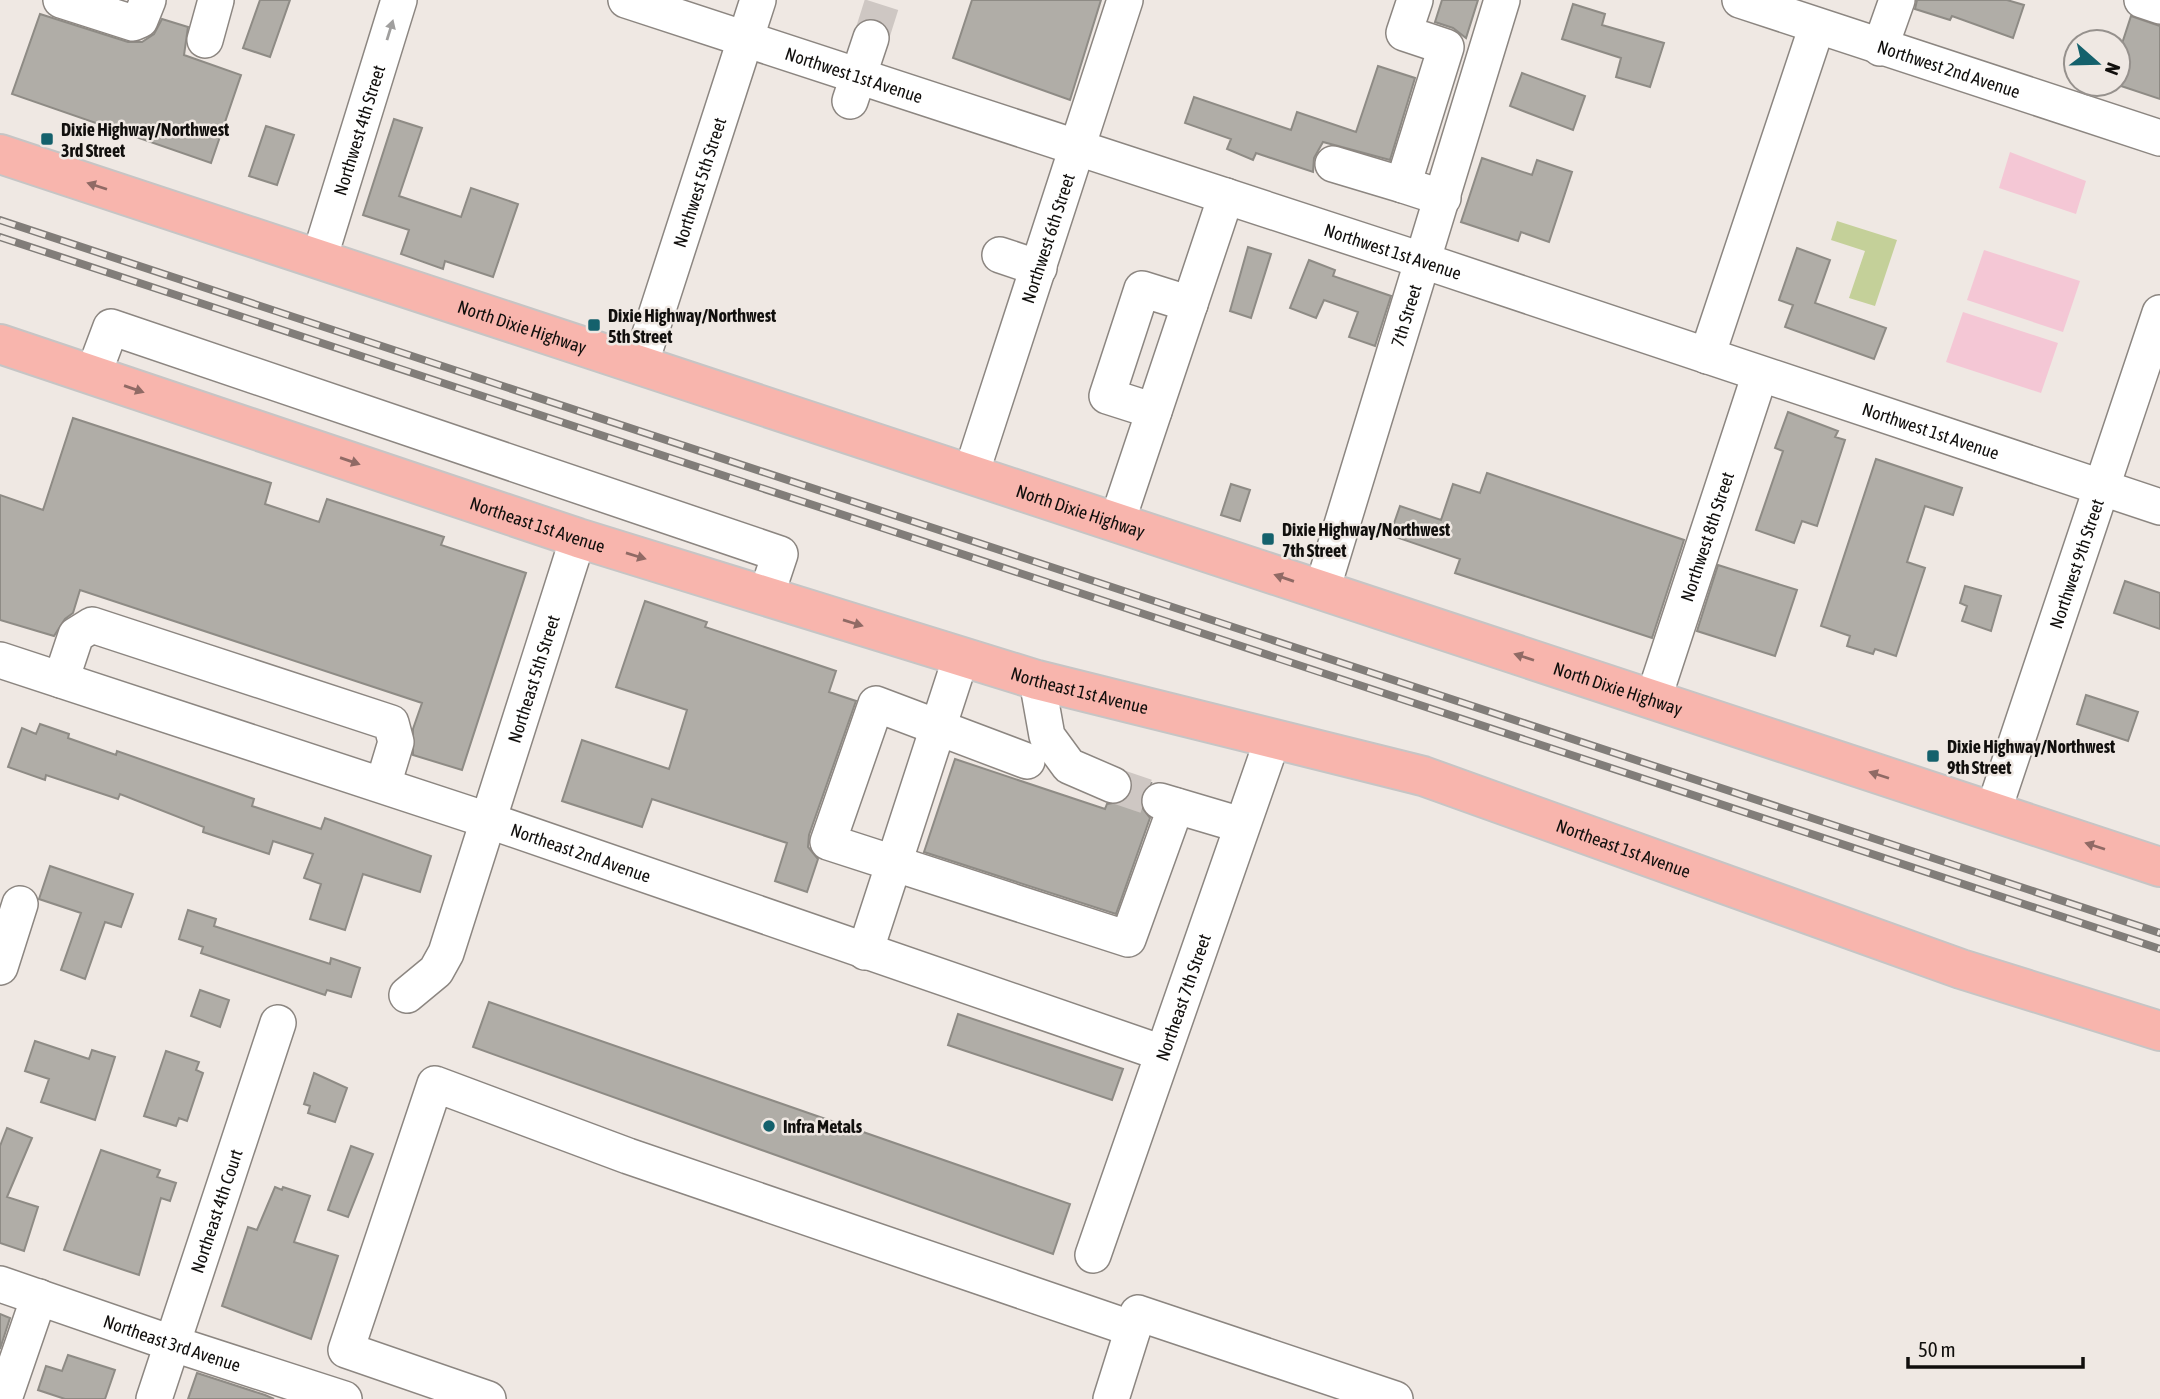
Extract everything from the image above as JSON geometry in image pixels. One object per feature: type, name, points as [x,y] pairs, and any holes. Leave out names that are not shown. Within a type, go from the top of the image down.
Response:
[{"type":"main road","name":"North Dixie Highway","points":[[0,154],[2160,867]]},
{"type":"main road","name":"Northeast 1st Avenue","points":[[2,351],[93,375],[582,539],[1037,680],[1272,741],[1423,776],[1961,968],[2160,1031]]},
{"type":"street","points":[[67,1],[133,23],[140,20],[148,0]]},
{"type":"street","points":[[205,40],[216,0]]},
{"type":"street","name":"Northwest 4th Street","points":[[319,259],[399,0]]},
{"type":"street","name":"Northwest 1st Avenue","points":[[626,0],[745,40],[854,89],[1077,148],[2160,507]]},
{"type":"street","name":"Northwest 5th Street","points":[[640,365],[758,0]]},
{"type":"street","name":"Northwest 6th Street","points":[[971,474],[1125,0]]},
{"type":"street","points":[[1415,0],[1404,33],[1484,60]]},
{"type":"street","name":"7th Street","points":[[1322,590],[1502,0]]},
{"type":"street","name":"Northwest 2nd Avenue","points":[[1740,0],[2160,138]]},
{"type":"street","points":[[1880,48],[1897,0]]},
{"type":"street","points":[[2141,0],[2160,6]]},
{"type":"street","points":[[1707,356],[1817,26]]},
{"type":"street","points":[[854,89],[871,38]]},
{"type":"street","points":[[1403,185],[1446,47]]},
{"type":"street","points":[[1333,164],[1443,198]]},
{"type":"street","points":[[1117,522],[1226,196]]},
{"type":"street","points":[[1000,255],[1038,268]]},
{"type":"street","points":[[1154,411],[1107,396],[1142,289],[1189,304]]},
{"type":"street","name":"Northwest 9th Street","points":[[1993,812],[2100,485],[2160,313]]},
{"type":"street","points":[[93,375],[111,327],[780,554],[766,596]]},
{"type":"street","name":"Northwest 8th Street","points":[[1653,700],[1760,374]]},
{"type":"street","name":"Northeast 5th Street","points":[[407,995],[436,971],[446,953],[582,539],[602,494]]},
{"type":"street","points":[[61,680],[76,635],[92,625],[391,723],[396,742],[383,785]]},
{"type":"street","points":[[865,952],[961,657]]},
{"type":"street","name":"Northeast 2nd Avenue","points":[[0,660],[490,821],[1162,1053]]},
{"type":"street","points":[[1037,680],[1047,736],[1061,756],[1069,766],[1113,785]]},
{"type":"street","points":[[1027,761],[938,725],[876,704],[828,842],[1128,939],[1168,803],[1241,825]]},
{"type":"street","name":"Northeast 7th Street","points":[[1093,1255],[1272,741]]},
{"type":"street","points":[[0,967],[20,904]]},
{"type":"street","name":"Northeast 4th Court","points":[[154,1399],[278,1023]]},
{"type":"street","points":[[488,1399],[346,1350],[435,1084],[628,1156],[1133,1329]]},
{"type":"street","name":"Northeast 3rd Avenue","points":[[0,1284],[308,1393],[344,1399]]},
{"type":"street","points":[[4,1399],[39,1297]]},
{"type":"street","points":[[1111,1399],[1138,1313],[1388,1397]]},
{"type":"shaded area","points":[[2010,152],[2086,181],[2076,214],[1999,188]]},
{"type":"shaded area","points":[[1837,221],[1897,240],[1875,306],[1849,298],[1865,251],[1831,240]]},
{"type":"shaded area","points":[[1984,250],[2080,281],[2063,332],[1967,300]]},
{"type":"shaded area","points":[[1963,312],[2058,343],[2041,393],[1946,362]]},
{"type":"building","points":[[260,0],[290,0],[270,57],[243,48]]},
{"type":"building","points":[[972,0],[1101,0],[1070,100],[953,58]]},
{"type":"building","points":[[1442,0],[1478,0],[1466,38],[1453,28],[1435,22]]},
{"type":"building","points":[[1917,0],[2007,0],[2024,5],[2013,38],[1952,16],[1950,20],[1915,9]]},
{"type":"building","points":[[1573,4],[1605,14],[1602,25],[1664,43],[1650,87],[1616,77],[1621,58],[1562,39]]},
{"type":"building","points":[[40,14],[128,42],[142,42],[154,34],[162,19],[188,27],[184,55],[241,75],[211,163],[12,94]]},
{"type":"building","points":[[2131,16],[2160,26],[2160,99],[2132,90],[2132,28],[2127,28]]},
{"type":"building","points":[[1378,66],[1415,78],[1390,160],[1323,142],[1314,158],[1313,172],[1256,153],[1253,160],[1227,149],[1231,139],[1185,123],[1194,97],[1291,130],[1297,112],[1356,132]]},
{"type":"building","points":[[1522,73],[1585,96],[1573,130],[1510,106]]},
{"type":"building","points":[[394,119],[422,128],[399,196],[461,217],[471,188],[518,204],[493,277],[445,261],[443,269],[401,254],[409,230],[363,215]]},
{"type":"building","points":[[266,126],[294,135],[277,185],[249,176]]},
{"type":"building","points":[[1482,158],[1532,175],[1537,160],[1572,172],[1549,242],[1521,232],[1518,241],[1461,222]]},
{"type":"building","points":[[1248,247],[1271,254],[1251,318],[1230,311]]},
{"type":"building","points":[[1797,248],[1830,260],[1815,303],[1886,328],[1874,359],[1785,327],[1793,305],[1779,300]]},
{"type":"building","points":[[1309,260],[1335,270],[1333,276],[1391,296],[1375,346],[1349,337],[1358,312],[1324,300],[1316,318],[1290,308]]},
{"type":"building","points":[[1788,412],[1838,431],[1835,437],[1845,440],[1817,526],[1802,521],[1794,543],[1756,530],[1783,451],[1775,448]]},
{"type":"building","points":[[73,418],[271,483],[265,504],[319,522],[327,499],[444,537],[441,545],[526,573],[462,770],[413,755],[413,729],[422,703],[80,590],[73,613],[65,619],[54,636],[0,620],[0,495],[43,510]]},
{"type":"building","points":[[1876,459],[1962,488],[1953,515],[1925,506],[1907,562],[1925,568],[1896,656],[1875,649],[1873,654],[1847,646],[1850,636],[1821,626]]},
{"type":"building","points":[[1487,473],[1684,540],[1652,638],[1455,573],[1460,559],[1390,535],[1400,506],[1441,520],[1453,484],[1480,493]]},
{"type":"building","points":[[1231,484],[1250,490],[1240,521],[1221,515]]},
{"type":"building","points":[[1718,565],[1797,590],[1775,656],[1697,631]]},
{"type":"building","points":[[2125,581],[2160,593],[2160,629],[2114,613]]},
{"type":"building","points":[[1965,586],[2001,596],[1991,631],[1962,621],[1967,606],[1960,603]]},
{"type":"building","points":[[645,601],[707,622],[705,627],[836,671],[829,692],[856,701],[809,835],[808,847],[818,859],[807,892],[775,881],[787,843],[652,799],[642,827],[562,801],[582,740],[669,769],[687,710],[616,687]]},
{"type":"building","points":[[2086,695],[2138,712],[2128,741],[2077,724]]},
{"type":"building","points":[[40,724],[69,734],[68,738],[116,755],[117,751],[254,799],[252,806],[321,829],[325,818],[431,856],[420,892],[363,874],[345,930],[310,919],[321,884],[304,878],[313,854],[273,841],[269,854],[203,832],[204,827],[120,794],[118,799],[46,775],[45,780],[8,767],[22,728],[36,734]]},
{"type":"building","points":[[955,759],[1105,809],[1107,804],[1124,801],[1131,794],[1131,776],[1151,783],[1141,796],[1141,806],[1150,818],[1116,914],[924,852]]},
{"type":"building","points":[[50,866],[133,894],[121,927],[105,922],[85,979],[61,970],[81,913],[39,899]]},
{"type":"building","points":[[188,910],[216,919],[214,926],[330,964],[331,958],[360,968],[351,997],[327,990],[325,995],[201,953],[203,947],[179,939]]},
{"type":"building","points":[[200,990],[229,1000],[220,1027],[191,1016]]},
{"type":"building","name":"Infra Metals","points":[[489,1002],[1070,1204],[1053,1254],[473,1047]]},
{"type":"building","points":[[958,1014],[1123,1069],[1112,1100],[948,1045]]},
{"type":"building","points":[[35,1041],[89,1059],[92,1050],[115,1057],[95,1120],[41,1102],[49,1079],[25,1071]]},
{"type":"building","points":[[166,1051],[199,1062],[196,1070],[203,1073],[187,1121],[179,1118],[176,1126],[144,1116]]},
{"type":"building","points":[[314,1073],[347,1088],[335,1122],[308,1113],[310,1106],[304,1104]]},
{"type":"building","points":[[7,1128],[32,1138],[7,1197],[38,1207],[24,1251],[0,1243],[0,1146]]},
{"type":"building","points":[[351,1146],[373,1154],[348,1217],[328,1210]]},
{"type":"building","points":[[101,1150],[160,1170],[157,1177],[176,1183],[170,1201],[161,1198],[139,1275],[64,1250]]},
{"type":"building","points":[[275,1187],[310,1196],[294,1242],[338,1256],[311,1339],[222,1306],[248,1227],[257,1230]]},
{"type":"building","points":[[0,1314],[10,1318],[0,1349]]},
{"type":"building","points":[[68,1355],[115,1370],[105,1399],[65,1399],[38,1390],[46,1366],[62,1371]]},
{"type":"building","points":[[197,1373],[265,1395],[274,1399],[188,1399]]},
{"type":"tunnel","points":[[871,38],[883,0]]},
{"type":"tunnel","points":[[1113,785],[1160,801]]},
{"type":"railway","points":[[0,220],[2160,933]]},
{"type":"railway","points":[[0,237],[2160,949]]},
{"type":"place","name":"Dixie Highway/Northwest 3rd Street","points":[[47,139]]},
{"type":"place","name":"Dixie Highway/Northwest 5th Street","points":[[594,325]]},
{"type":"place","name":"Dixie Highway/Northwest 7th Street","points":[[1268,539]]},
{"type":"place","name":"Dixie Highway/Northwest 9th Street","points":[[1933,756]]},
{"type":"place","name":"Infra Metals","points":[[769,1126]]}]
